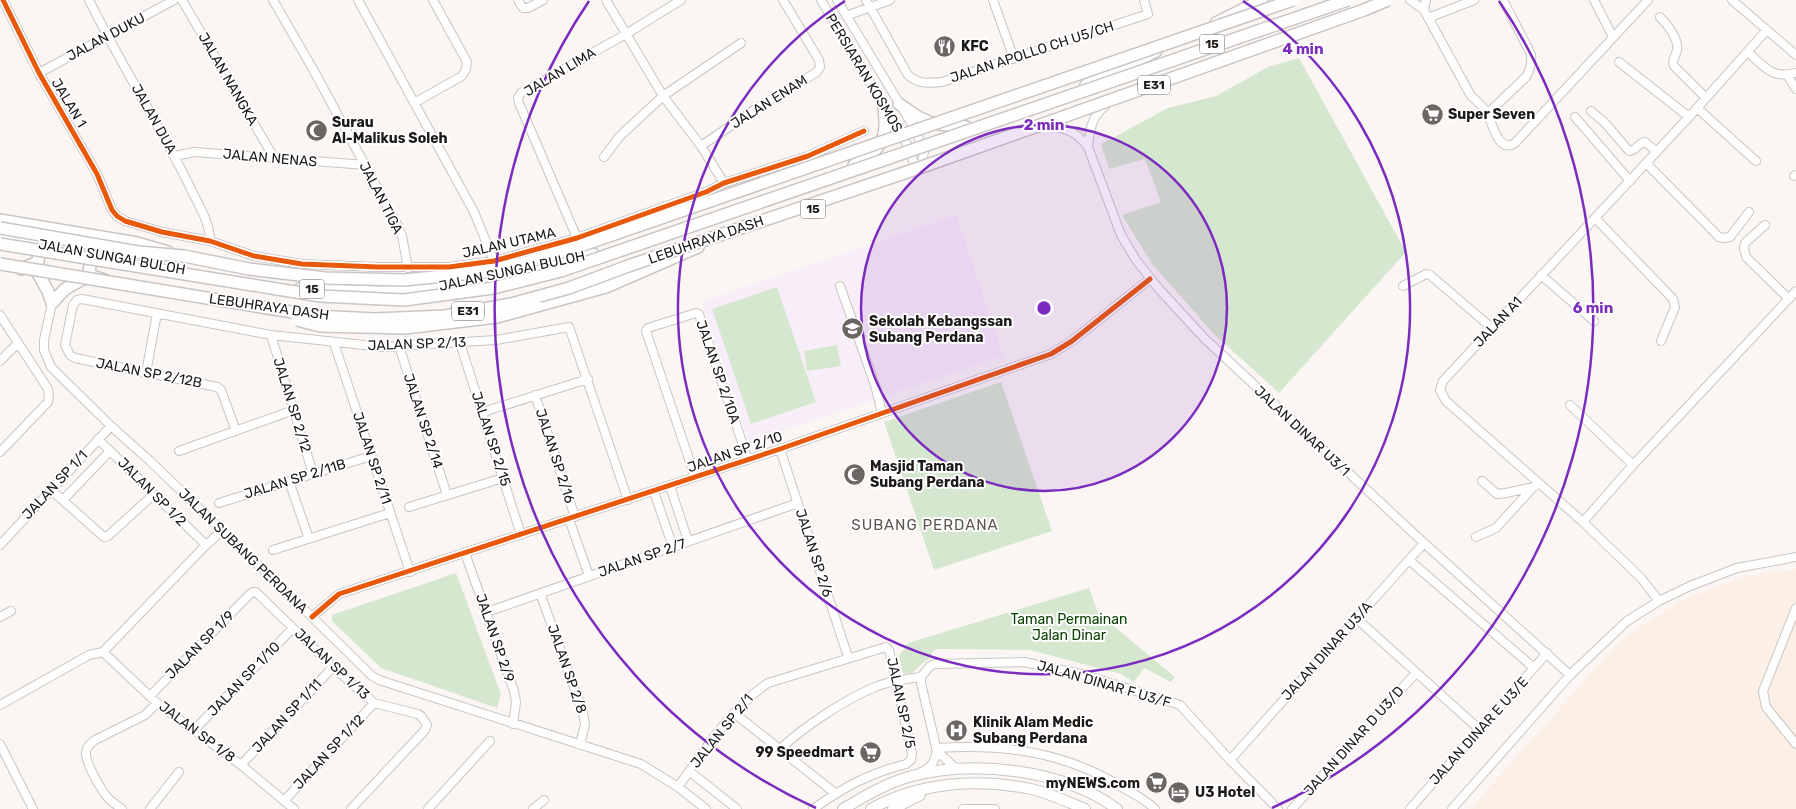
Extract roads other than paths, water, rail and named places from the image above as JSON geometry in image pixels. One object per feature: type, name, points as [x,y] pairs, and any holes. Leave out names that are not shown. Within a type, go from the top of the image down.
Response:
[{"type":"highway","points":[[1086,86],[1262,0]]},
{"type":"highway","points":[[0,220],[137,243],[184,256],[249,269],[326,278],[404,280],[492,270],[580,246],[1294,0]]},
{"type":"highway","name":"JALAN SUNGAI BULOH","points":[[0,238],[299,289],[378,292],[448,287],[580,259],[1337,0]]},
{"type":"highway","name":"LEBUHRAYA DASH","points":[[0,244],[320,296],[404,300],[493,288],[561,271],[1348,0]]},
{"type":"highway","name":"LEBUHRAYA DASH","points":[[0,264],[316,316],[375,319],[445,316],[511,304],[569,288],[919,168],[1388,0]]},
{"type":"highway","name":"JALAN SUNGAI BULOH","points":[[0,268],[83,279],[312,316],[401,318],[501,306],[619,274],[857,194],[1290,41],[1393,0]]},
{"type":"highway","points":[[898,104],[931,124],[966,127]]},
{"type":"highway","points":[[854,166],[876,150],[882,141],[886,132],[884,107]]},
{"type":"highway","name":"JALAN SUNGAI BULOH","points":[[857,194],[882,183],[1046,125],[1070,120]]},
{"type":"highway","points":[[0,228],[138,252],[184,256]]},
{"type":"highway","points":[[18,270],[38,262],[39,252],[28,242]]},
{"type":"highway","points":[[241,304],[320,326],[406,328],[497,317],[606,287],[704,244]]},
{"type":"highway","points":[[98,255],[92,257],[90,264],[89,271],[92,276],[120,285]]},
{"type":"highway","points":[[37,272],[48,291],[52,303],[65,289],[83,279]]},
{"type":"main road","points":[[843,809],[861,798],[903,779],[964,769],[997,768],[1034,774],[1070,784],[1117,809]]},
{"type":"main road","points":[[876,808],[884,794],[903,779]]},
{"type":"main road","points":[[876,808],[903,794],[940,786],[972,782],[1032,789],[1085,809]]},
{"type":"main road","points":[[893,809],[940,786]]},
{"type":"street","name":"JALAN 1","points":[[3,0],[39,73],[97,174],[112,210],[117,216]]},
{"type":"street","name":"JALAN DUA","points":[[89,0],[107,36],[175,156],[209,227],[210,241]]},
{"type":"street","name":"JALAN DUKU","points":[[39,73],[174,0]]},
{"type":"street","name":"JALAN NANGKA","points":[[182,0],[274,158]]},
{"type":"street","name":"JALAN TIGA","points":[[273,0],[366,165],[398,226],[408,268]]},
{"type":"street","points":[[358,0],[474,212],[494,260]]},
{"type":"street","points":[[414,103],[462,76],[466,69],[466,62],[433,0]]},
{"type":"street","points":[[518,0],[523,8],[528,8],[544,0]]},
{"type":"street","points":[[606,0],[663,96],[702,146],[724,183]]},
{"type":"street","name":"JALAN LIMA","points":[[577,238],[518,98],[521,93],[626,34],[681,0]]},
{"type":"street","name":"JALAN ENAM","points":[[702,146],[757,108],[817,72],[820,67],[818,60],[783,0]]},
{"type":"street","name":"PERSIARAN KOSMOS","points":[[821,0],[908,146],[913,161],[921,169]]},
{"type":"street","name":"PERSIARAN KOSMOS","points":[[837,0],[921,142]]},
{"type":"street","points":[[846,16],[868,3],[890,0]]},
{"type":"street","points":[[993,0],[1014,59]]},
{"type":"street","name":"JALAN APOLLO CH U5/CH","points":[[868,3],[908,75],[915,81],[923,83],[942,82],[1148,14],[1144,0]]},
{"type":"street","points":[[1410,0],[1424,10],[1463,83],[1471,96],[1481,104],[1488,114],[1499,140],[1505,146],[1510,146],[1648,0]]},
{"type":"street","points":[[1424,10],[1426,0]]},
{"type":"street","points":[[1428,18],[1474,0]]},
{"type":"street","points":[[1488,114],[1526,76],[1532,61],[1531,54],[1503,0]]},
{"type":"street","points":[[1594,0],[1613,37]]},
{"type":"street","points":[[1732,0],[1796,55]]},
{"type":"street","points":[[1660,17],[1671,31],[1677,47],[1672,61],[1674,66],[1706,98]]},
{"type":"street","name":"JALAN A1","points":[[1659,601],[1641,578],[1583,522],[1535,485],[1446,402],[1440,390],[1443,381],[1689,117],[1766,31]]},
{"type":"street","points":[[604,157],[620,136],[663,96],[742,43]]},
{"type":"street","points":[[1748,52],[1769,72],[1778,75],[1796,73]]},
{"type":"street","points":[[1619,62],[1689,117]]},
{"type":"street","points":[[1787,75],[1796,89]]},
{"type":"street","points":[[1088,147],[1094,116],[1105,106]]},
{"type":"street","points":[[1697,108],[1756,161]]},
{"type":"street","points":[[1591,111],[1605,123],[1629,151],[1634,150],[1641,143],[1645,142],[1656,151]]},
{"type":"street","points":[[1575,117],[1630,180]]},
{"type":"street","points":[[1053,126],[1072,132],[1080,137],[1088,147]]},
{"type":"street","name":"JALAN UTAMA","points":[[117,216],[125,222],[162,232],[210,241],[254,256],[302,264],[408,268],[448,267],[494,260],[577,238],[706,192],[724,183],[808,156],[864,131]]},
{"type":"street","points":[[921,142],[924,152],[921,169]]},
{"type":"street","name":"JALAN DINAR U3/1","points":[[1088,147],[1121,235],[1150,279],[1204,338],[1424,543],[1570,675]]},
{"type":"street","name":"JALAN NENAS","points":[[175,156],[194,152],[366,165]]},
{"type":"street","points":[[1646,163],[1719,237],[1730,238],[1748,212]]},
{"type":"street","points":[[1595,218],[1673,299],[1675,307],[1661,341]]},
{"type":"street","points":[[1765,225],[1746,243],[1744,248],[1746,257],[1789,299]]},
{"type":"street","points":[[1403,286],[1426,274],[1430,275],[1492,328]]},
{"type":"street","points":[[1541,275],[1594,322]]},
{"type":"street","name":"JALAN SP 2/10","points":[[312,617],[339,594],[654,492],[1050,354],[1072,341],[1150,279]]},
{"type":"street","points":[[840,286],[875,385],[882,413]]},
{"type":"street","points":[[1583,522],[1633,465],[1796,291]]},
{"type":"street","name":"JALAN SP 2/13","points":[[66,350],[65,345],[73,305],[77,300],[82,299],[272,336],[383,347],[496,340],[569,327],[628,500]]},
{"type":"street","name":"JALAN SUBANG PERDANA","points":[[52,303],[44,340],[44,350],[47,361],[61,378],[110,426],[150,461],[372,676],[379,680],[640,764],[678,787],[706,809]]},
{"type":"street","points":[[146,372],[157,313]]},
{"type":"street","name":"JALAN SP 2/10A","points":[[695,478],[646,331],[648,328],[696,313],[699,314],[748,460]]},
{"type":"street","points":[[0,315],[48,389],[49,397],[48,402],[0,452]]},
{"type":"street","name":"JALAN SP 2/12","points":[[272,336],[313,474]]},
{"type":"street","points":[[0,361],[18,343]]},
{"type":"street","name":"JALAN SP 2/11","points":[[334,343],[410,572]]},
{"type":"street","name":"JALAN SP 2/15","points":[[460,343],[521,535]]},
{"type":"street","name":"JALAN SP 2/14","points":[[399,346],[447,495]]},
{"type":"street","name":"JALAN SP 2/12B","points":[[66,350],[75,358],[219,388],[236,431]]},
{"type":"street","points":[[483,412],[588,379]]},
{"type":"street","name":"JALAN SP 2/16","points":[[535,395],[589,576]]},
{"type":"street","points":[[1570,405],[1633,465]]},
{"type":"street","points":[[179,451],[294,410]]},
{"type":"street","name":"JALAN SP 1/1","points":[[0,545],[110,426]]},
{"type":"street","name":"JALAN SP 1/2","points":[[98,439],[206,545]]},
{"type":"street","name":"JALAN SP 2/6","points":[[780,449],[848,657]]},
{"type":"street","points":[[63,500],[110,451]]},
{"type":"street","name":"JALAN SP 2/11B","points":[[219,502],[371,456]]},
{"type":"street","points":[[409,508],[503,478]]},
{"type":"street","points":[[289,481],[308,539]]},
{"type":"street","points":[[1482,481],[1497,494],[1535,485]]},
{"type":"street","points":[[1476,537],[1496,528],[1535,485]]},
{"type":"street","points":[[670,486],[688,542]]},
{"type":"street","points":[[51,490],[104,537],[108,536],[154,494]]},
{"type":"street","points":[[654,492],[673,547]]},
{"type":"street","name":"JALAN SP 2/7","points":[[487,612],[798,503]]},
{"type":"street","points":[[273,550],[390,513]]},
{"type":"street","points":[[0,704],[89,655],[103,652],[206,545],[222,531]]},
{"type":"street","name":"JALAN DINAR U3/A","points":[[1230,760],[1424,543]]},
{"type":"street","name":"JALAN SP 2/9","points":[[465,553],[514,691],[516,702],[513,724]]},
{"type":"street","points":[[1452,809],[1570,675],[1627,621],[1659,601],[1690,586],[1737,568],[1796,557]]},
{"type":"street","points":[[1409,560],[1534,668]]},
{"type":"street","name":"JALAN SP 1/13","points":[[250,594],[256,592],[333,667],[374,703],[418,714],[425,720],[427,727],[351,809]]},
{"type":"street","name":"JALAN SP 2/8","points":[[540,593],[583,712],[585,724],[580,745]]},
{"type":"street","points":[[817,596],[827,593]]},
{"type":"street","name":"JALAN SP 1/9","points":[[150,696],[250,594]]},
{"type":"street","points":[[1796,608],[1763,691],[1766,707],[1796,744]]},
{"type":"street","points":[[0,617],[11,611]]},
{"type":"street","points":[[1356,618],[1480,730]]},
{"type":"street","name":"JALAN SP 1/10","points":[[195,729],[293,628]]},
{"type":"street","name":"JALAN SP 2/5","points":[[835,793],[866,776],[906,764],[911,760],[912,754],[889,650],[886,646],[858,654]]},
{"type":"street","name":"JALAN SP 1/8","points":[[103,652],[150,696],[241,765],[294,809]]},
{"type":"street","name":"JALAN DINAR E U3/E","points":[[1410,809],[1547,653]]},
{"type":"street","name":"JALAN SP 2/1","points":[[678,787],[734,713],[756,690],[768,683],[858,654]]},
{"type":"street","name":"JALAN DINAR F U3/F","points":[[921,677],[930,666],[935,664],[1024,662],[1085,675],[1180,705],[1278,809]]},
{"type":"street","name":"JALAN SP 1/11","points":[[241,765],[333,667]]},
{"type":"street","name":"JALAN DINAR D U3/D","points":[[1292,809],[1416,673]]},
{"type":"street","points":[[780,749],[794,736],[848,701],[875,687],[896,680],[921,677],[937,750],[933,764],[928,769],[903,779]]},
{"type":"street","points":[[122,809],[109,799],[101,789],[87,760],[86,753],[89,746],[95,740],[145,715],[158,702]]},
{"type":"street","name":"JALAN SP 1/12","points":[[284,801],[374,703]]},
{"type":"street","points":[[734,713],[835,793],[813,809]]},
{"type":"street","points":[[428,809],[490,741]]},
{"type":"street","points":[[0,744],[33,809]]},
{"type":"street","points":[[937,750],[969,746],[1004,747],[1064,759],[1104,776],[1147,802],[1155,809]]},
{"type":"street","points":[[937,750],[954,767],[964,769]]},
{"type":"street","points":[[689,771],[737,809]]},
{"type":"street","points":[[150,809],[179,772]]},
{"type":"street","points":[[533,809],[544,800]]},
{"type":"street","points":[[963,809],[995,809]]},
{"type":"place","name":"KFC","points":[[945,46]]},
{"type":"place","name":"Super Seven","points":[[1432,114]]},
{"type":"place","name":"Surau Al-Malikus Soleh","points":[[316,130]]},
{"type":"place","name":"Sekolah Kebangssan Subang Perdana","points":[[853,329]]},
{"type":"place","name":"Masjid Taman Subang Perdana","points":[[854,474]]},
{"type":"place","name":"Klinik Alam Medic Subang Perdana","points":[[957,730]]},
{"type":"place","name":"99 Speedmart","points":[[870,752]]},
{"type":"place","name":"myNEWS.com","points":[[1156,783]]},
{"type":"place","name":"U3 Hotel","points":[[1179,792]]},
{"type":"district","name":"SUBANG PERDANA","points":[[925,525]]},
{"type":"park label","name":"Taman Permainan Jalan Dinar","points":[[1069,628]]}]
